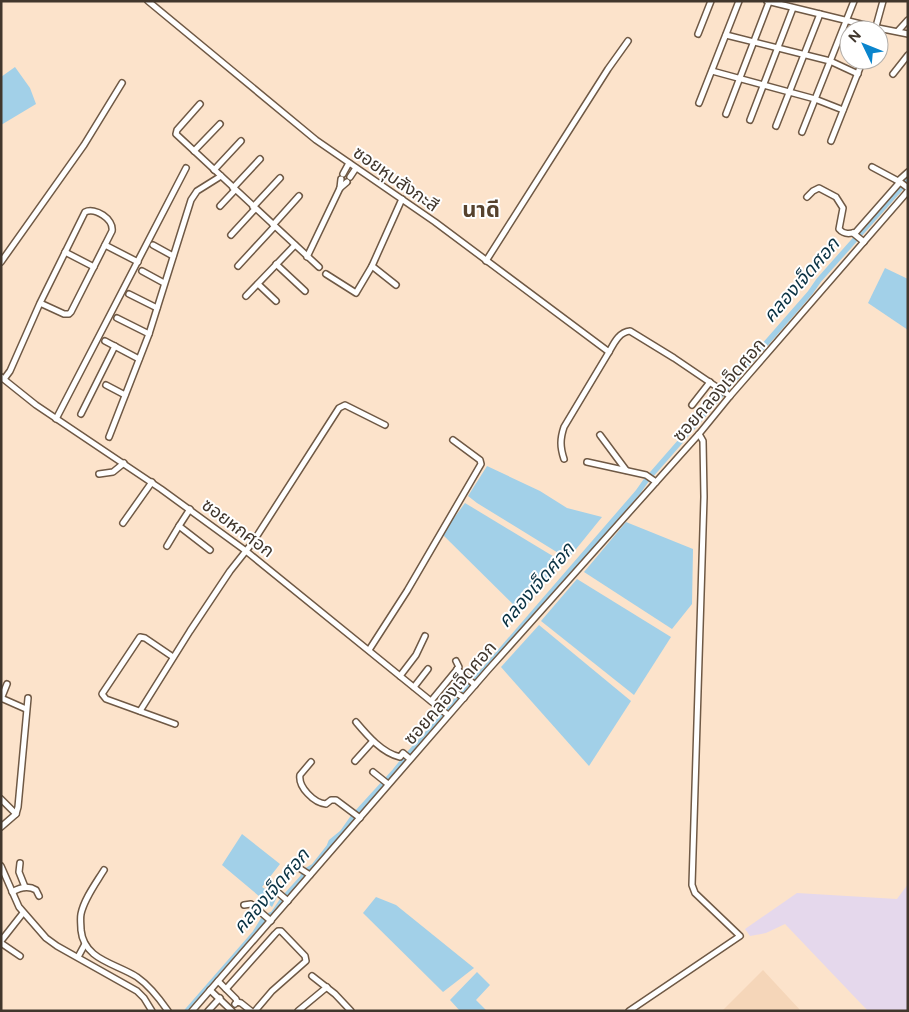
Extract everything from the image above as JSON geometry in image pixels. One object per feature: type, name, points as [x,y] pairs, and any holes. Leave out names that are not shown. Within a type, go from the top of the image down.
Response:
[{"type":"street","name":"ซอยหุบสังกะสี","points":[[148,1],[296,124],[356,168],[488,258],[608,352]]},
{"type":"street","points":[[698,34],[711,1]]},
{"type":"street","points":[[700,103],[739,1]]},
{"type":"street","points":[[726,114],[768,1],[842,20]]},
{"type":"street","points":[[846,20],[854,1]]},
{"type":"street","points":[[878,20],[883,1]]},
{"type":"street","points":[[750,120],[793,8]]},
{"type":"street","points":[[776,126],[820,14]]},
{"type":"street","points":[[898,31],[908,20]]},
{"type":"street","points":[[889,30],[908,34]]},
{"type":"street","points":[[726,35],[830,61],[858,74]]},
{"type":"street","points":[[802,132],[839,38]]},
{"type":"street","points":[[488,258],[608,69],[628,41]]},
{"type":"street","points":[[893,74],[908,55]]},
{"type":"street","points":[[831,141],[859,70]]},
{"type":"street","points":[[712,71],[815,99],[843,110]]},
{"type":"street","points":[[1,262],[84,145],[122,83]]},
{"type":"street","points":[[200,104],[176,132],[220,176],[319,267]]},
{"type":"street","points":[[194,151],[220,124]]},
{"type":"street","points":[[214,170],[241,141]]},
{"type":"street","points":[[220,206],[260,159]]},
{"type":"street","points":[[307,257],[340,188],[342,176],[349,163]]},
{"type":"street","points":[[872,167],[904,185]]},
{"type":"street","points":[[59,415],[186,168]]},
{"type":"street","points":[[340,188],[356,168]]},
{"type":"street","points":[[854,234],[904,185],[908,172]]},
{"type":"street","points":[[109,437],[149,334],[194,195],[220,176]]},
{"type":"street","points":[[231,235],[280,178]]},
{"type":"street","name":"ซอยคลองเจ็ดศอก","points":[[192,1011],[270,919],[285,898],[388,784],[408,757],[448,715],[459,695],[653,479],[699,434],[728,395],[863,242],[904,185]]},
{"type":"street","points":[[806,198],[813,190],[819,188],[836,196],[843,208],[839,229],[841,232],[854,234],[863,242]]},
{"type":"street","points":[[238,266],[299,196]]},
{"type":"street","points":[[326,274],[356,293],[372,266],[402,199]]},
{"type":"street","points":[[5,376],[64,252],[85,212],[90,210],[106,217],[112,223],[112,231],[71,312],[69,314],[40,303]]},
{"type":"street","points":[[105,245],[138,262]]},
{"type":"street","points":[[153,245],[173,256]]},
{"type":"street","points":[[246,296],[295,246]]},
{"type":"street","points":[[64,252],[94,267]]},
{"type":"street","points":[[276,264],[305,291]]},
{"type":"street","points":[[372,266],[396,285]]},
{"type":"street","points":[[142,271],[164,283]]},
{"type":"street","points":[[258,284],[276,301]]},
{"type":"street","points":[[129,294],[157,308]]},
{"type":"street","points":[[117,318],[149,334]]},
{"type":"street","points":[[564,459],[560,448],[560,437],[564,427],[608,352],[623,332],[630,332],[674,358],[728,395]]},
{"type":"street","points":[[105,341],[139,359]]},
{"type":"street","points":[[81,414],[115,346]]},
{"type":"street","name":"ซอยหกศอก","points":[[5,376],[124,463],[248,549],[369,650],[404,672],[433,697],[448,715]]},
{"type":"street","points":[[692,405],[710,382]]},
{"type":"street","points":[[106,385],[125,395]]},
{"type":"street","points":[[140,711],[173,657],[230,571],[253,542],[283,493],[342,405],[350,407],[385,425]]},
{"type":"street","points":[[628,1011],[740,936],[695,893],[692,885],[704,497],[703,442],[699,434]]},
{"type":"street","points":[[600,435],[626,470]]},
{"type":"street","points":[[369,650],[407,591],[481,464],[480,460],[452,440]]},
{"type":"street","points":[[587,462],[626,470],[653,479]]},
{"type":"street","points":[[99,474],[112,472],[124,463]]},
{"type":"street","points":[[123,523],[152,482]]},
{"type":"street","points":[[167,546],[190,509]]},
{"type":"street","points":[[179,526],[210,550]]},
{"type":"street","points":[[404,672],[416,655],[425,636]]},
{"type":"street","points":[[173,657],[145,638],[140,637],[103,692],[103,696],[106,699],[175,724]]},
{"type":"street","points":[[433,697],[457,670],[459,664],[456,661]]},
{"type":"street","points":[[417,684],[428,669]]},
{"type":"street","points":[[457,670],[472,682]]},
{"type":"street","points":[[8,684],[1,698],[26,709]]},
{"type":"street","points":[[1,827],[16,814],[18,807],[28,698]]},
{"type":"street","points":[[356,722],[373,741],[396,756],[404,753],[408,757]]},
{"type":"street","points":[[355,761],[373,741]]},
{"type":"street","points":[[311,762],[300,775],[302,787],[323,804],[334,800],[358,817]]},
{"type":"street","points":[[373,772],[388,784]]},
{"type":"street","points":[[1,798],[16,814]]},
{"type":"street","points":[[20,863],[19,872],[25,887]]},
{"type":"street","points":[[293,864],[308,874]]},
{"type":"street","points":[[2,869],[23,913],[50,942],[137,991],[152,1011]]},
{"type":"street","points":[[78,957],[84,944],[80,916],[104,870]]},
{"type":"street","points":[[12,892],[25,887],[33,888],[38,896]]},
{"type":"street","points":[[275,890],[285,898]]},
{"type":"street","points":[[244,905],[251,904],[270,919]]},
{"type":"street","points":[[20,956],[1,942],[23,913]]},
{"type":"street","points":[[226,989],[278,931],[281,931],[305,956],[306,961],[272,991],[255,1011]]},
{"type":"street","points":[[84,944],[94,954],[136,976],[149,986],[168,1011]]},
{"type":"street","points":[[312,976],[327,987],[351,1011]]},
{"type":"street","points":[[218,981],[237,1002],[251,1011]]},
{"type":"street","points":[[298,1011],[327,987]]},
{"type":"street","points":[[210,990],[232,1009],[237,1002]]},
{"type":"street","points":[[208,1011],[220,998]]},
{"type":"street","points":[[342,1011],[346,1006]]},
{"type":"shaded area","points":[[908,884],[908,1011],[868,1011],[785,924],[766,933],[750,936],[745,929],[797,893],[897,899]]},
{"type":"shaded area","points":[[763,970],[801,1011],[722,1011]]},
{"type":"water","points":[[15,67],[30,88],[36,104],[1,125],[1,77]]},
{"type":"water","points":[[885,268],[908,279],[908,330],[868,303]]},
{"type":"water","points":[[487,466],[540,491],[567,508],[602,517],[568,559],[468,496]]},
{"type":"water","points":[[465,503],[561,561],[521,612],[442,534]]},
{"type":"water","points":[[626,522],[693,549],[692,604],[672,629],[584,572]]},
{"type":"water","points":[[577,579],[671,637],[634,695],[541,621]]},
{"type":"water","points":[[539,625],[631,701],[589,766],[501,667]]},
{"type":"water","points":[[242,834],[280,864],[262,887],[277,897],[272,907],[222,865]]},
{"type":"water","points":[[376,897],[396,905],[474,968],[443,992],[363,913]]},
{"type":"water","points":[[477,972],[490,985],[476,1000],[487,1011],[460,1011],[450,1000]]},
{"type":"waterway","name":"คลองเจ็ดศอก","points":[[187,1011],[255,933],[265,917],[273,914],[284,898],[303,877],[304,872],[314,866],[331,842],[342,833],[354,816],[455,703],[459,694],[485,669],[810,293],[819,280],[908,180]]},
{"type":"district","name":"นาดี","points":[[481,209]]}]
